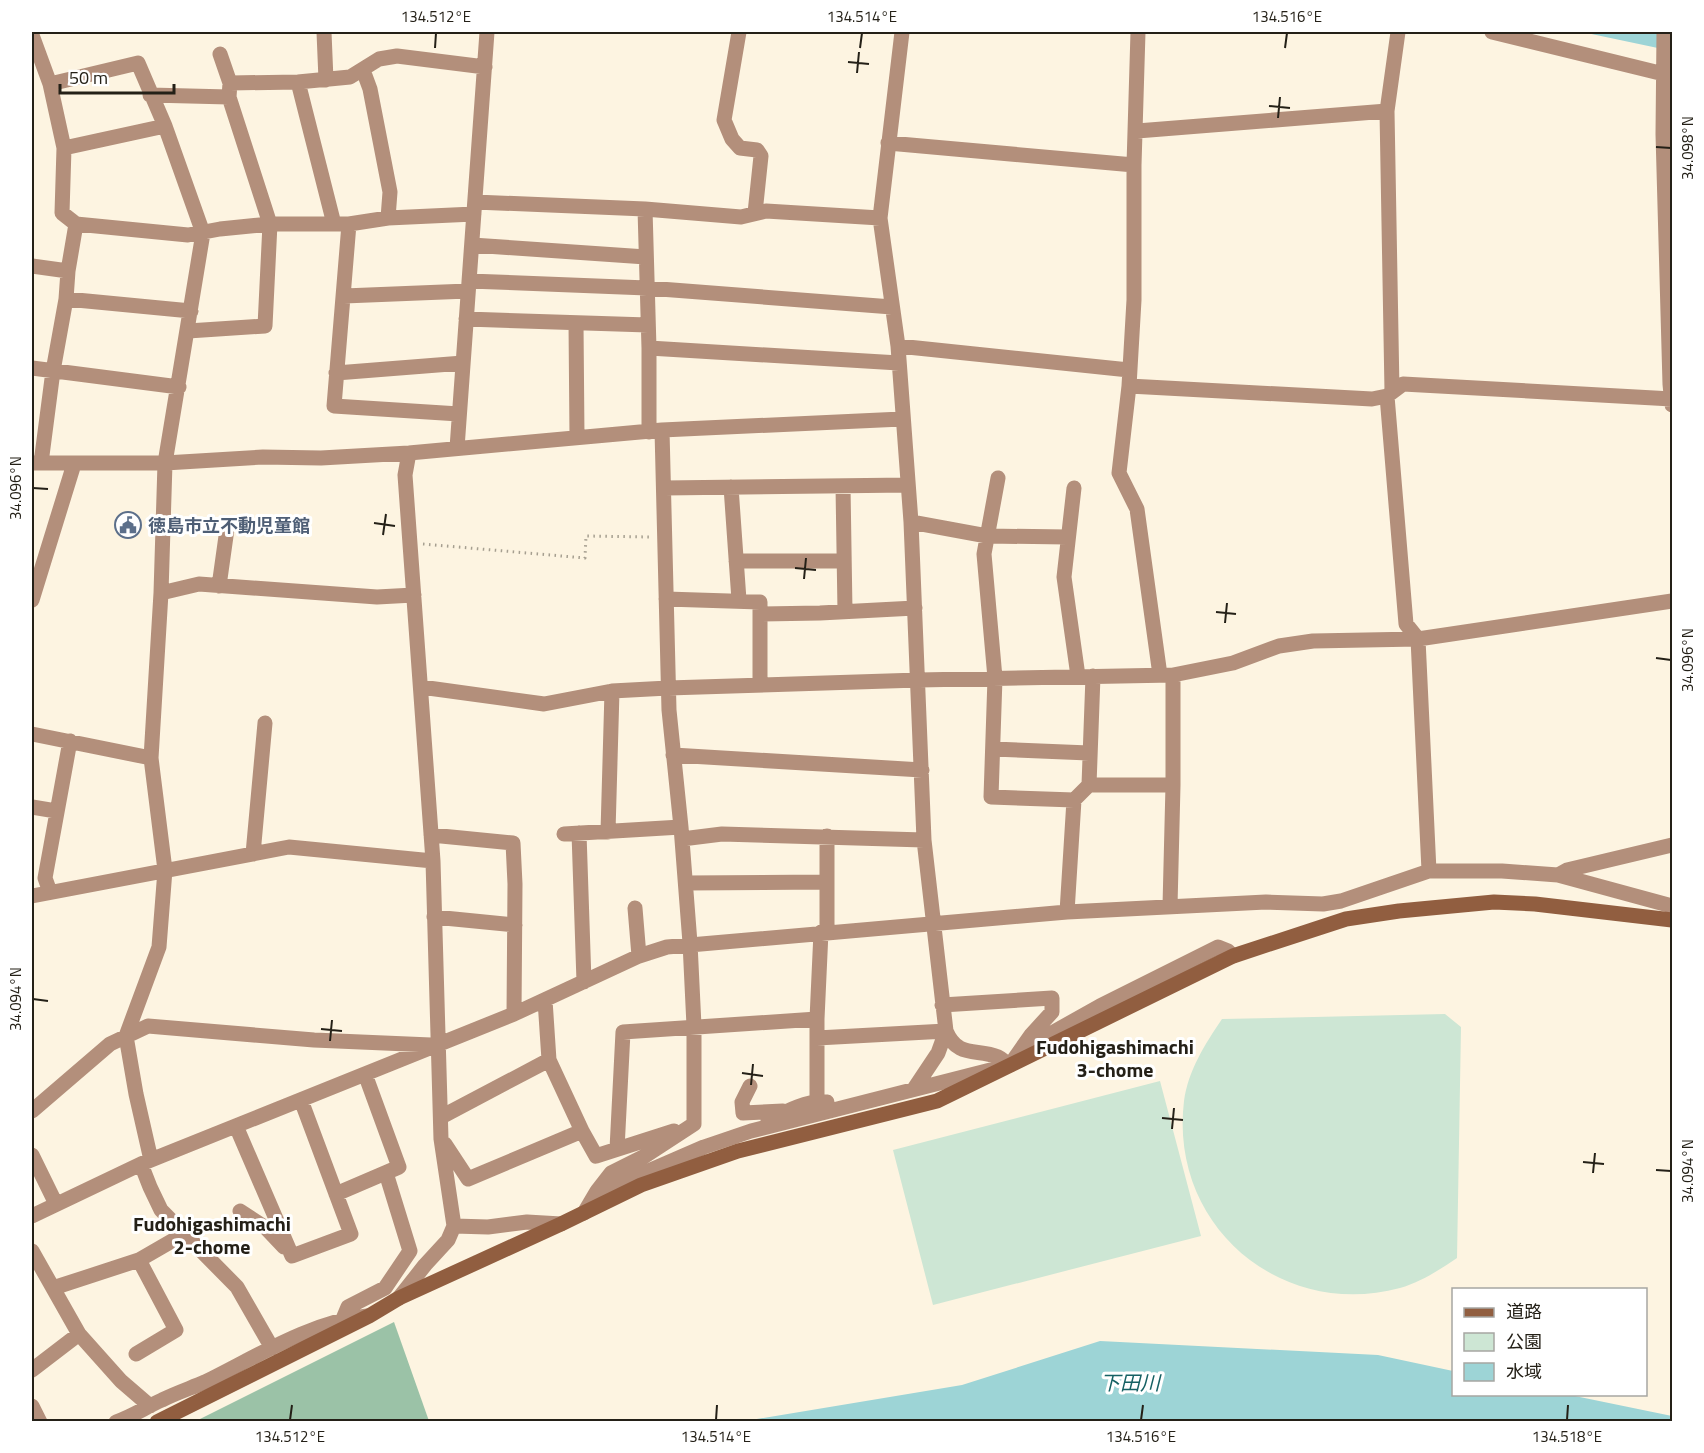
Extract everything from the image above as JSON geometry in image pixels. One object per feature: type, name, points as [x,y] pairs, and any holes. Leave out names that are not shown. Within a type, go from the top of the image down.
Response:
[{"type":"street","points":[[324,32],[327,80]]},
{"type":"street","points":[[457,448],[487,32]]},
{"type":"street","points":[[739,32],[724,120],[732,139],[740,148],[757,150],[761,156],[755,213]]},
{"type":"street","points":[[902,32],[880,218],[898,346],[911,522],[924,840],[932,923],[942,1005],[950,1041],[968,1052],[997,1056],[1010,1065]]},
{"type":"street","points":[[1138,32],[1137,131],[1134,165],[1134,300],[1129,386],[1119,473],[1137,509],[1167,675],[1173,785],[1170,906]]},
{"type":"street","points":[[1398,32],[1387,111],[1390,393],[1406,624],[1418,639],[1429,871]]},
{"type":"street","points":[[1492,32],[1666,71]]},
{"type":"street","points":[[1664,32],[1672,405]]},
{"type":"street","points":[[32,35],[50,84],[64,148],[62,213],[76,224],[189,235],[220,228],[270,224],[341,224],[475,208],[645,210],[741,217],[766,211],[880,218]]},
{"type":"street","points":[[188,331],[265,326],[270,224],[220,54]]},
{"type":"street","points":[[150,95],[229,90],[350,77],[379,58],[397,56],[485,67]]},
{"type":"street","points":[[50,84],[138,63],[165,126],[203,233],[165,463],[161,593],[151,758],[165,870],[159,947],[126,1036],[150,1187],[161,1210],[237,1287],[272,1348]]},
{"type":"street","points":[[363,70],[370,89],[390,192],[388,218]]},
{"type":"street","points":[[298,82],[341,224],[344,296],[334,406],[459,414]]},
{"type":"street","points":[[1137,131],[1387,111]]},
{"type":"street","points":[[64,148],[165,126]]},
{"type":"street","points":[[888,143],[1134,165]]},
{"type":"street","points":[[645,210],[649,348],[655,431],[664,488],[668,687],[690,944],[694,1026],[694,1124]]},
{"type":"street","points":[[76,224],[66,298],[36,463],[165,463],[264,457],[321,458],[409,453],[655,431],[902,419]]},
{"type":"street","points":[[472,245],[646,257]]},
{"type":"street","points":[[32,266],[68,271]]},
{"type":"street","points":[[344,296],[469,286],[647,288],[892,307]]},
{"type":"street","points":[[66,298],[191,311]]},
{"type":"street","points":[[466,319],[648,325]]},
{"type":"street","points":[[576,323],[577,437]]},
{"type":"street","points":[[898,346],[1130,370]]},
{"type":"street","points":[[649,348],[898,363]]},
{"type":"street","points":[[336,373],[463,363]]},
{"type":"street","points":[[32,368],[178,387]]},
{"type":"street","points":[[1129,386],[1372,399],[1390,393],[1403,384],[1672,389]]},
{"type":"street","points":[[399,1298],[448,1240],[454,1226],[441,1138],[433,861],[405,475],[409,453]]},
{"type":"street","points":[[32,600],[74,464]]},
{"type":"street","points":[[998,478],[984,554],[995,678],[991,797],[1074,800]]},
{"type":"street","points":[[664,488],[908,485]]},
{"type":"street","points":[[843,486],[845,611]]},
{"type":"street","points":[[731,487],[739,600]]},
{"type":"street","points":[[1074,488],[1064,578],[1086,676],[1089,785]]},
{"type":"street","points":[[911,522],[987,536],[1067,537]]},
{"type":"street","points":[[219,586],[227,529]]},
{"type":"street","points":[[736,561],[844,561]]},
{"type":"street","points":[[161,593],[199,584],[377,597],[414,595]]},
{"type":"street","points":[[666,599],[760,602],[760,684]]},
{"type":"street","points":[[421,687],[544,704],[612,691],[668,687],[1167,675],[1233,663],[1279,646],[1302,643],[1418,639],[1672,601]]},
{"type":"street","points":[[760,614],[915,608]]},
{"type":"street","points":[[608,832],[612,691]]},
{"type":"street","points":[[253,854],[265,723]]},
{"type":"street","points":[[32,734],[151,758]]},
{"type":"street","points":[[32,896],[42,882],[70,741]]},
{"type":"street","points":[[993,748],[1089,753]]},
{"type":"street","points":[[673,755],[922,770]]},
{"type":"street","points":[[1067,912],[1074,800],[1089,785],[1173,785]]},
{"type":"street","points":[[32,807],[56,811]]},
{"type":"street","points":[[584,982],[571,833],[681,833],[924,840]]},
{"type":"street","points":[[431,835],[513,843],[514,1014]]},
{"type":"street","points":[[817,1101],[817,1038],[824,932],[826,836]]},
{"type":"street","points":[[1558,875],[1567,870],[1672,845]]},
{"type":"street","points":[[42,882],[165,870],[289,847],[433,861]]},
{"type":"street","points":[[32,1216],[146,1162],[514,1014],[639,956],[667,947],[1067,912],[1266,902],[1323,904],[1341,902],[1429,871],[1503,871],[1558,875],[1669,912]]},
{"type":"street","points":[[686,883],[825,882]]},
{"type":"street","points":[[1341,902],[1346,919]]},
{"type":"street","points":[[157,1422],[369,1316],[399,1298],[640,1185],[738,1151],[937,1101],[1233,956],[1346,919],[1399,910],[1494,902],[1669,912]]},
{"type":"street","points":[[635,908],[639,956]]},
{"type":"street","points":[[434,917],[515,925]]},
{"type":"street","points":[[1019,1051],[1100,1006],[1218,947],[1233,956]]},
{"type":"street","points":[[584,1213],[612,1187],[704,1147],[751,1131],[1010,1065],[1052,1012],[1052,998],[942,1005]]},
{"type":"street","points":[[546,1000],[549,1060],[596,1156],[694,1124]]},
{"type":"street","points":[[617,1149],[623,1032],[818,1019]]},
{"type":"street","points":[[32,1111],[110,1044],[148,1026],[314,1040],[438,1045]]},
{"type":"street","points":[[817,1038],[946,1031]]},
{"type":"street","points":[[914,1089],[938,1053],[946,1031]]},
{"type":"street","points":[[441,1116],[549,1060]]},
{"type":"street","points":[[336,1194],[399,1167],[365,1074]]},
{"type":"street","points":[[750,1086],[742,1102],[743,1113],[786,1111]]},
{"type":"street","points":[[292,1256],[351,1234],[301,1100]]},
{"type":"street","points":[[738,1151],[751,1131],[786,1111],[817,1101],[854,1105]]},
{"type":"street","points":[[584,1213],[611,1173],[645,1156],[694,1124]]},
{"type":"street","points":[[236,1126],[292,1256]]},
{"type":"street","points":[[441,1138],[468,1179],[582,1131]]},
{"type":"street","points":[[32,1155],[56,1204]]},
{"type":"street","points":[[343,1319],[348,1307],[385,1288],[410,1251],[386,1173]]},
{"type":"street","points":[[240,1211],[266,1228],[292,1256]]},
{"type":"street","points":[[454,1226],[488,1227],[527,1222],[561,1224]]},
{"type":"street","points":[[53,1288],[139,1260],[184,1234]]},
{"type":"street","points":[[32,1251],[79,1334],[122,1381],[150,1406]]},
{"type":"street","points":[[136,1354],[176,1330],[139,1260]]},
{"type":"street","points":[[116,1422],[272,1348],[343,1319],[369,1316]]},
{"type":"street","points":[[32,1370],[79,1334]]},
{"type":"street","points":[[32,1406],[40,1422]]},
{"type":"path","points":[[409,543],[585,558],[586,536],[665,538]]},
{"type":"green space","points":[[1445,1014],[1461,1027],[1457,1258],[1430,1275],[1400,1288],[1356,1294],[1314,1290],[1275,1276],[1241,1253],[1214,1223],[1195,1187],[1184,1146],[1184,1101],[1189,1079],[1222,1019]]},
{"type":"green space","points":[[1160,1081],[1201,1236],[933,1305],[893,1150]]},
{"type":"green space","points":[[394,1322],[429,1421],[196,1421]]},
{"type":"water","points":[[1582,32],[1672,32],[1672,51]]},
{"type":"water","name":"下田川","points":[[1100,1341],[1378,1355],[1452,1371],[1452,1396],[1575,1396],[1672,1416],[1672,1421],[745,1421],[962,1385]]},
{"type":"place","name":"徳島市立不動児童館","points":[[128,525]]},
{"type":"district","name":"Fudohigashimachi 3-chome","points":[[1115,1058]]},
{"type":"district","name":"Fudohigashimachi 2-chome","points":[[212,1234]]}]
